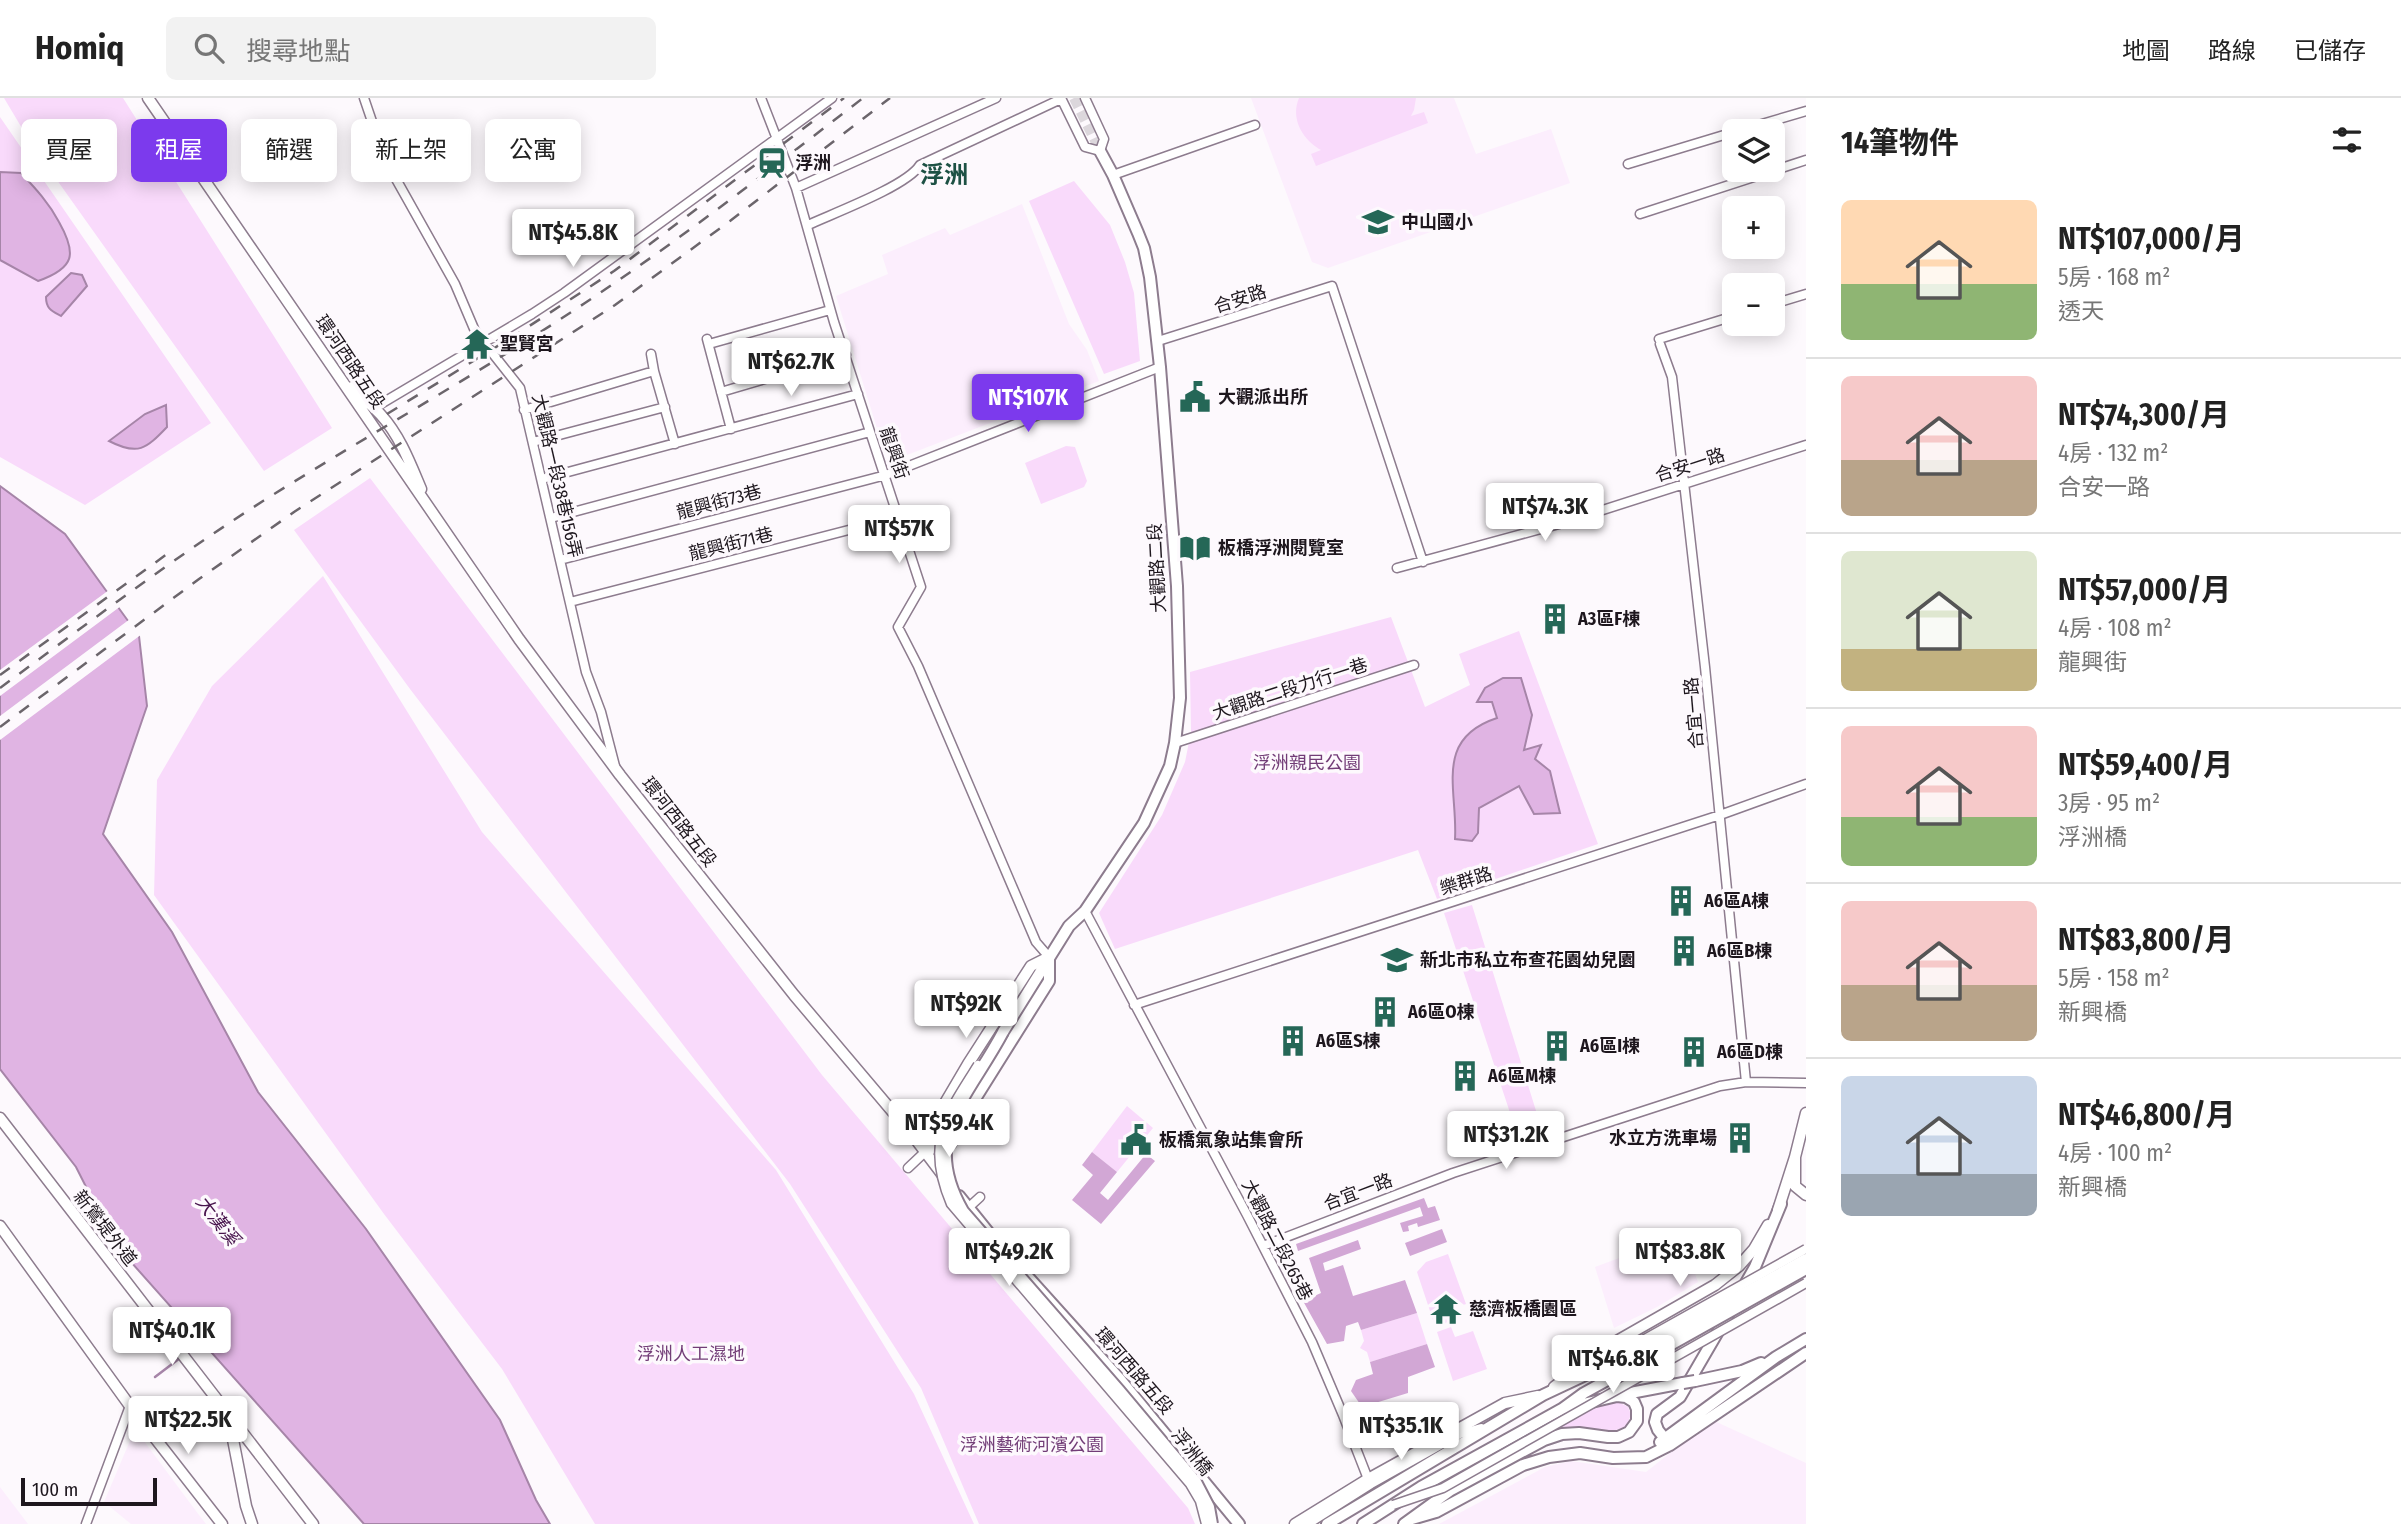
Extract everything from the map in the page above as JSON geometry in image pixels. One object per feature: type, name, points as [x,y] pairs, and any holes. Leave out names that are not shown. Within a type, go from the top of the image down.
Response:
[{"type":"main road","name":"大觀路二段","points":[[1049,957],[1069,926],[1085,911],[1144,823],[1170,766],[1180,698],[1177,586],[1158,341],[1144,248],[1100,151]]},
{"type":"main road","name":"浮洲橋","points":[[1049,957],[950,1123],[945,1146],[945,1166],[952,1192],[963,1211],[1196,1482],[1209,1507],[1212,1524]]},
{"type":"main road","points":[[926,1152],[940,1146],[953,1134],[1049,981],[1049,957]]},
{"type":"main road","points":[[953,1134],[950,1149],[955,1192]]},
{"type":"main road","name":"環河西路五段","points":[[955,1192],[1110,1368],[1239,1524]]},
{"type":"main road","points":[[1667,1441],[1655,1422],[1657,1414],[1676,1401],[1684,1391],[1755,1267],[1781,1204]]},
{"type":"main road","points":[[1327,1524],[1543,1395],[1620,1358],[1806,1259]]},
{"type":"main road","points":[[1363,1524],[1562,1409],[1584,1393],[1806,1269]]},
{"type":"main road","points":[[1667,1441],[1776,1357],[1806,1339]]},
{"type":"main road","points":[[1408,1522],[1436,1512],[1523,1465],[1560,1454],[1635,1458],[1667,1441],[1806,1353]]},
{"type":"main road","points":[[1562,1409],[1742,1371],[1776,1357]]},
{"type":"main road","points":[[1408,1522],[1451,1490],[1521,1451],[1562,1434],[1618,1437],[1629,1432],[1637,1420],[1637,1409],[1634,1402],[1617,1396]]},
{"type":"main road","points":[[1462,1497],[1460,1491],[1468,1482]]},
{"type":"street","name":"環河西路五段","points":[[149,98],[519,639],[617,770],[794,995],[926,1152],[955,1192]]},
{"type":"street","name":"大觀路一段38巷156弄","points":[[364,98],[396,179],[455,284],[475,331],[520,388],[586,672],[601,712],[617,770]]},
{"type":"street","name":"龍興街","points":[[761,98],[796,188],[830,310],[921,587],[898,627],[918,666],[1036,942],[1049,957]]},
{"type":"street","points":[[374,408],[564,293],[832,98]]},
{"type":"street","points":[[796,188],[996,98]]},
{"type":"street","name":"大觀路二段","points":[[1061,99],[1085,147],[1100,151],[1104,139],[1085,98]]},
{"type":"street","points":[[808,225],[900,182],[915,173],[920,165],[1061,99]]},
{"type":"street","points":[[1779,119],[1806,111]]},
{"type":"street","points":[[1113,175],[1255,125]]},
{"type":"street","points":[[1628,164],[1722,136]]},
{"type":"street","points":[[1640,214],[1806,160]]},
{"type":"street","name":"合安路","points":[[1158,341],[1332,286],[1423,562]]},
{"type":"street","points":[[1785,300],[1806,294]]},
{"type":"street","points":[[732,429],[708,342],[830,310]]},
{"type":"street","name":"合宜一路","points":[[1722,320],[1660,341],[1672,377],[1746,1082]]},
{"type":"street","points":[[651,354],[676,444]]},
{"type":"street","points":[[721,393],[846,355]]},
{"type":"street","points":[[327,358],[374,408],[402,444],[429,508]]},
{"type":"street","name":"龍興街73巷","points":[[560,560],[886,475],[1160,367]]},
{"type":"street","points":[[524,410],[654,371]]},
{"type":"street","points":[[542,479],[858,394]]},
{"type":"street","points":[[533,442],[666,407]]},
{"type":"street","points":[[551,518],[870,432]]},
{"type":"street","name":"合安一路","points":[[1397,568],[1559,524],[1806,445]]},
{"type":"street","name":"龍興街71巷","points":[[570,602],[899,517]]},
{"type":"street","name":"大觀路二段力行一巷","points":[[1175,743],[1414,665]]},
{"type":"street","name":"樂群路","points":[[1134,1004],[1720,815],[1806,784]]},
{"type":"street","name":"大觀路二段265巷","points":[[1085,911],[1312,1342],[1368,1479]]},
{"type":"street","points":[[908,1168],[926,1152],[928,1132],[1031,966],[1049,957]]},
{"type":"street","points":[[1003,1032],[983,1056],[943,1126],[939,1143],[943,1185],[951,1204],[965,1223],[1190,1484],[1200,1501],[1206,1524]]},
{"type":"street","name":"合宜一路","points":[[1263,1246],[1453,1173],[1720,1086],[1746,1082],[1806,1083]]},
{"type":"street","points":[[1295,1524],[1368,1479],[1505,1403],[1543,1395],[1609,1345],[1715,1284],[1739,1266],[1754,1249],[1781,1204],[1806,1113]]},
{"type":"street","name":"新鶯堤外道","points":[[0,1118],[313,1524]]},
{"type":"street","points":[[1795,1157],[1795,1186],[1806,1195]]},
{"type":"street","points":[[968,1208],[980,1197]]},
{"type":"street","points":[[0,1226],[130,1406],[222,1524]]},
{"type":"street","points":[[1620,1358],[1806,1249]]},
{"type":"street","points":[[1393,1505],[1443,1488],[1806,1283]]},
{"type":"street","points":[[86,1524],[130,1406]]},
{"type":"street","points":[[228,1415],[252,1524]]},
{"type":"street","points":[[1308,1524],[1371,1484],[1460,1434],[1491,1426]]},
{"type":"shaded area","name":"中山國小","points":[[1251,98],[1454,98],[1476,154],[1551,129],[1570,183],[1328,268],[1312,262]]},
{"type":"shaded area","points":[[1022,204],[1069,324],[1087,350],[1099,381],[894,460],[885,454],[836,296],[888,274],[882,255],[945,228],[950,235]]},
{"type":"shaded area","points":[[1092,1152],[1117,1172],[1100,1193],[1108,1200],[1146,1154],[1155,1161],[1101,1224],[1072,1200],[1093,1175],[1082,1165]]},
{"type":"shaded area","points":[[1424,1198],[1428,1208],[1435,1206],[1440,1220],[1418,1227],[1417,1223],[1408,1226],[1409,1231],[1403,1232],[1400,1223],[1423,1216],[1420,1207],[1298,1251],[1296,1244]]},
{"type":"shaded area","points":[[1442,1229],[1447,1242],[1410,1256],[1405,1243]]},
{"type":"shaded area","points":[[1681,1235],[1698,1282],[1657,1307],[1614,1328],[1595,1267]]},
{"type":"shaded area","points":[[1358,1240],[1361,1249],[1323,1263],[1325,1271],[1343,1265],[1353,1296],[1405,1280],[1417,1313],[1361,1330],[1358,1322],[1346,1326],[1344,1341],[1327,1344],[1303,1301],[1321,1293],[1309,1258]]},
{"type":"shaded area","points":[[1427,1344],[1435,1367],[1408,1377],[1408,1393],[1362,1407],[1351,1391],[1356,1380],[1373,1374],[1370,1362]]},
{"type":"shaded area","points":[[1712,1420],[1806,1463],[1806,1524],[1439,1524],[1545,1467],[1571,1461],[1646,1472]]},
{"type":"shaded area","points":[[135,1429],[206,1524],[131,1524],[104,1502]]},
{"type":"shaded area","points":[[0,1487],[28,1524],[0,1524]]},
{"type":"green space","points":[[4,98],[123,98],[136,119],[131,119],[131,182],[176,182],[332,428],[264,471],[58,182],[117,182],[117,119],[21,119],[21,127]]},
{"type":"green space","points":[[1299,98],[1416,98],[1411,116],[1424,112],[1428,123],[1316,166],[1311,154],[1321,150],[1304,135],[1297,121]]},
{"type":"green space","points":[[0,117],[21,147],[21,182],[45,182],[211,423],[85,505],[0,457]]},
{"type":"green space","points":[[1074,181],[1110,225],[1134,293],[1140,361],[1104,374],[1029,201]]},
{"type":"green space","points":[[1066,446],[1075,447],[1087,481],[1084,487],[1041,504],[1025,463]]},
{"type":"green space","name":"浮洲藝術河濱公園","points":[[370,478],[822,1075],[1188,1508],[1195,1524],[979,1524],[921,1388],[790,1184],[410,689],[294,530]]},
{"type":"green space","name":"浮洲人工濕地","points":[[323,576],[482,832],[776,1170],[914,1394],[974,1524],[595,1524],[502,1369],[384,1214],[154,895],[157,780],[212,686]]},
{"type":"green space","name":"浮洲親民公園","points":[[1391,617],[1425,707],[1470,685],[1459,654],[1519,631],[1598,844],[1437,899],[1418,850],[1115,949],[1099,913],[1162,815],[1185,762],[1191,732],[1190,672]]},
{"type":"green space","points":[[1472,905],[1542,1130],[1518,1137],[1444,913]]},
{"type":"green space","points":[[1127,1106],[1153,1128],[1117,1172],[1092,1152]]},
{"type":"green space","points":[[1448,1254],[1466,1304],[1445,1311],[1448,1322],[1435,1326],[1417,1272],[1426,1262]]},
{"type":"green space","points":[[1417,1313],[1427,1344],[1370,1362],[1367,1352],[1360,1348],[1364,1341],[1361,1330]]},
{"type":"green space","points":[[1451,1327],[1455,1337],[1473,1331],[1487,1369],[1453,1381],[1437,1332]]},
{"type":"green space","points":[[1617,1401],[1628,1407],[1631,1414],[1627,1426],[1612,1431],[1566,1428],[1534,1439],[1584,1410]]},
{"type":"water","points":[[0,172],[21,173],[21,182],[29,182],[55,215],[69,243],[69,259],[59,271],[38,281],[0,260]]},
{"type":"water","points":[[71,273],[82,275],[87,286],[61,316],[48,307],[46,297]]},
{"type":"water","points":[[166,405],[167,427],[147,445],[135,449],[109,441],[145,414]]},
{"type":"water","name":"大漢溪","points":[[0,486],[65,534],[139,636],[147,706],[103,834],[172,932],[258,1092],[366,1229],[500,1420],[536,1500],[550,1524],[364,1524],[115,1244],[76,1167],[0,1069]]},
{"type":"water","points":[[1503,678],[1521,678],[1532,715],[1524,750],[1541,745],[1535,759],[1550,771],[1560,813],[1534,814],[1519,786],[1479,808],[1478,833],[1472,841],[1455,839],[1453,768],[1456,753],[1464,739],[1477,727],[1497,718],[1492,702],[1477,702],[1485,688]]},
{"type":"pier","points":[[109,590],[121,606],[0,696],[0,670]]},
{"type":"pier","points":[[130,619],[142,634],[0,740],[0,716]]},
{"type":"waterway","points":[[185,1354],[202,1341]]},
{"type":"waterway","points":[[155,1377],[180,1358]]},
{"type":"tunnel","points":[[1074,98],[1100,151]]},
{"type":"railway","points":[[387,414],[614,271],[844,98]]},
{"type":"railway","points":[[0,688],[229,523],[527,341],[613,284],[708,216],[863,98]]},
{"type":"railway","points":[[0,727],[294,512],[615,305],[890,98]]},
{"type":"railway","points":[[0,675],[174,549]]},
{"type":"place","name":"浮洲","points":[[772,163]]},
{"type":"place","name":"中山國小","points":[[1378,222]]},
{"type":"place","name":"聖賢宮","points":[[477,344]]},
{"type":"place","name":"大觀派出所","points":[[1195,397]]},
{"type":"place","name":"板橋浮洲閱覽室","points":[[1195,548]]},
{"type":"place","name":"A3區F棟","points":[[1555,619]]},
{"type":"place","name":"A6區A棟","points":[[1681,901]]},
{"type":"place","name":"A6區B棟","points":[[1684,951]]},
{"type":"place","name":"新北市私立布查花園幼兒園","points":[[1397,960]]},
{"type":"place","name":"A6區O棟","points":[[1385,1012]]},
{"type":"place","name":"A6區S棟","points":[[1293,1041]]},
{"type":"place","name":"A6區I棟","points":[[1557,1046]]},
{"type":"place","name":"A6區D棟","points":[[1694,1052]]},
{"type":"place","name":"A6區M棟","points":[[1465,1076]]},
{"type":"place","name":"水立方洗車場","points":[[1740,1138]]},
{"type":"place","name":"板橋氣象站集會所","points":[[1136,1140]]},
{"type":"place","name":"慈濟板橋園區","points":[[1446,1309]]},
{"type":"district","name":"浮洲","points":[[944,175]]}]
